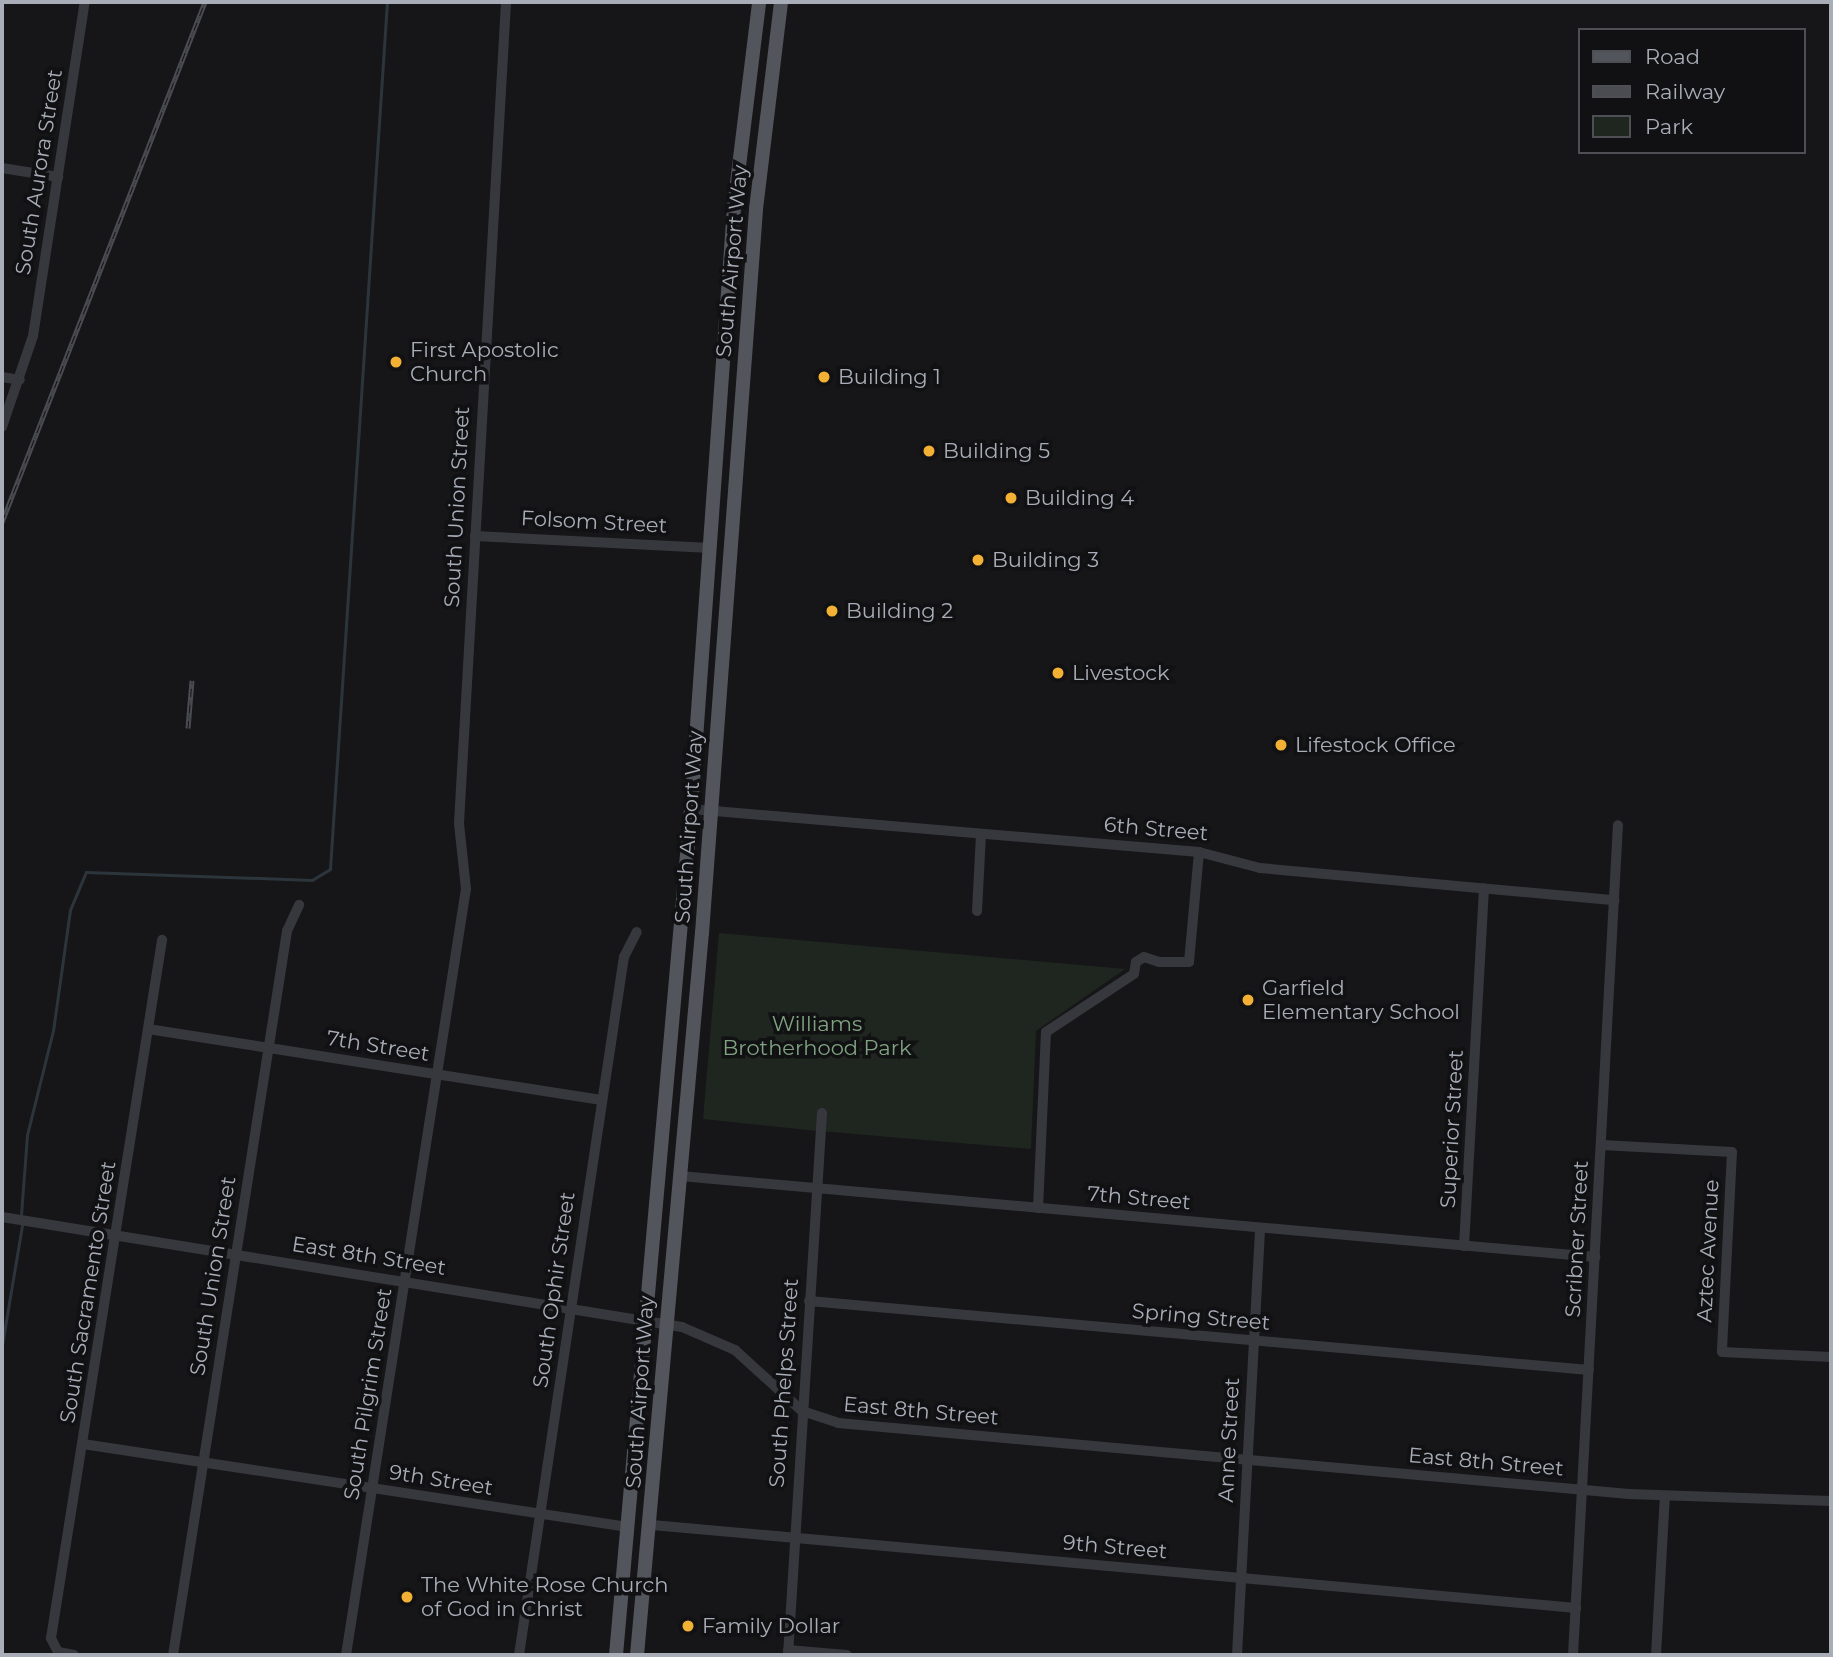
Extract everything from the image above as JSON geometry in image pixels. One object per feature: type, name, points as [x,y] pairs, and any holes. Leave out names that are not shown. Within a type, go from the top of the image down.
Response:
[{"type":"main road","name":"South Airport Way","points":[[616,1655],[691,809],[734,207],[760,2]]},
{"type":"main road","name":"South Airport Way","points":[[638,1655],[652,1525],[665,1324],[711,811],[756,209],[781,2]]},
{"type":"street","name":"South Aurora Street","points":[[2,427],[33,336],[85,2]]},
{"type":"street","name":"South Union Street","points":[[466,889],[459,823],[506,2]]},
{"type":"street","points":[[2,168],[58,177]]},
{"type":"street","points":[[2,377],[20,380]]},
{"type":"street","name":"Folsom Street","points":[[475,536],[711,548]]},
{"type":"street","name":"6th Street","points":[[691,809],[1199,852],[1260,868],[1615,900]]},
{"type":"street","name":"Scribner Street","points":[[1573,1655],[1618,825]]},
{"type":"street","points":[[977,911],[981,834]]},
{"type":"street","points":[[1038,1208],[1046,1032],[1134,974],[1136,962],[1144,957],[1159,962],[1189,962],[1199,852]]},
{"type":"street","name":"South Pilgrim Street","points":[[346,1655],[466,889]]},
{"type":"street","name":"Superior Street","points":[[1464,1246],[1484,889]]},
{"type":"street","name":"South Union Street","points":[[173,1655],[287,931],[299,905]]},
{"type":"street","name":"South Ophir Street","points":[[519,1655],[624,957],[637,932]]},
{"type":"street","name":"South Sacramento Street","points":[[75,1655],[54,1648],[51,1638],[162,940]]},
{"type":"street","name":"7th Street","points":[[148,1029],[601,1100]]},
{"type":"street","name":"South Phelps Street","points":[[788,1653],[815,1188],[822,1113]]},
{"type":"street","name":"Aztec Avenue","points":[[1602,1145],[1732,1152],[1722,1352],[1831,1357]]},
{"type":"street","name":"7th Street","points":[[680,1176],[1595,1257]]},
{"type":"street","name":"East 8th Street","points":[[2,1217],[647,1319],[702,1334],[735,1350],[802,1411],[838,1423],[1583,1490],[1665,1496],[1831,1501]]},
{"type":"street","name":"Anne Street","points":[[1237,1655],[1261,1227]]},
{"type":"street","name":"Spring Street","points":[[809,1301],[1589,1370]]},
{"type":"street","name":"9th Street","points":[[83,1444],[628,1527]]},
{"type":"street","points":[[1656,1655],[1665,1496]]},
{"type":"street","name":"9th Street","points":[[652,1525],[1576,1608]]},
{"type":"street","points":[[788,1653],[847,1655]]},
{"type":"green space","name":"Williams Brotherhood Park","points":[[719,933],[1125,969],[1036,1031],[1031,1149],[808,1130],[703,1119]]},
{"type":"waterway","points":[[21,1215],[27,1135],[53,1031],[70,910],[86,872],[312,880],[330,869],[387,2]]},
{"type":"waterway","points":[[2,1345],[22,1225]]},
{"type":"railway","points":[[2,522],[205,2]]},
{"type":"railway","points":[[188,728],[192,680]]},
{"type":"place","name":"First Apostolic Church","points":[[396,362]]},
{"type":"place","name":"Building 1","points":[[824,377]]},
{"type":"place","name":"Building 5","points":[[929,451]]},
{"type":"place","name":"Building 4","points":[[1011,498]]},
{"type":"place","name":"Building 3","points":[[978,560]]},
{"type":"place","name":"Building 2","points":[[832,611]]},
{"type":"place","name":"Livestock","points":[[1058,673]]},
{"type":"place","name":"Lifestock Office","points":[[1281,745]]},
{"type":"place","name":"Garfield Elementary School","points":[[1248,1000]]},
{"type":"place","name":"The White Rose Church of God in Christ","points":[[407,1597]]},
{"type":"place","name":"Family Dollar","points":[[688,1626]]}]
